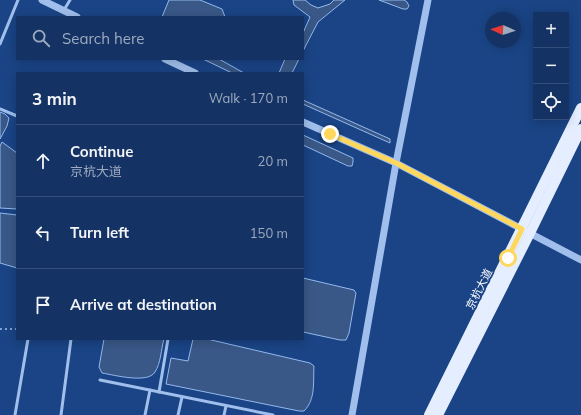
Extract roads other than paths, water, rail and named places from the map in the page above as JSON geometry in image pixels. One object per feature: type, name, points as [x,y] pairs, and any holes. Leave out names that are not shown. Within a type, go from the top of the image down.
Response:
[{"type":"main road","name":"京杭大道","points":[[438,415],[526,231],[581,108]]},
{"type":"main road","name":"京杭大道","points":[[429,415],[581,129]]},
{"type":"street","points":[[42,0],[75,16]]},
{"type":"street","points":[[352,415],[396,163],[428,0]]},
{"type":"street","points":[[167,60],[192,72]]},
{"type":"street","points":[[304,122],[396,163],[581,260]]},
{"type":"lane","points":[[0,44],[18,0]]},
{"type":"lane","points":[[64,10],[70,0]]},
{"type":"lane","points":[[0,109],[16,116]]},
{"type":"lane","points":[[15,415],[28,340]]},
{"type":"lane","points":[[61,415],[71,340]]},
{"type":"lane","points":[[159,392],[168,340]]},
{"type":"lane","points":[[100,380],[274,415]]},
{"type":"lane","points":[[145,415],[150,390]]},
{"type":"lane","points":[[178,415],[182,397]]},
{"type":"lane","points":[[224,415],[226,406]]},
{"type":"water","points":[[169,0],[200,0],[222,9],[225,16],[162,16]]},
{"type":"water","points":[[293,0],[305,0],[318,8],[330,4],[334,0],[345,0],[318,22],[304,49],[304,31],[310,17],[294,5]]},
{"type":"water","points":[[379,0],[404,0],[409,6],[407,9],[403,9]]},
{"type":"water","points":[[205,60],[221,60],[242,72],[230,72]]},
{"type":"water","points":[[285,60],[298,60],[292,72],[279,72]]},
{"type":"water","points":[[304,100],[390,139],[390,143],[304,104]]},
{"type":"water","points":[[0,112],[9,118],[7,126],[0,139]]},
{"type":"water","points":[[304,135],[353,158],[352,166],[348,166],[304,145]]},
{"type":"water","points":[[2,142],[16,152],[16,209],[0,208],[0,146]]},
{"type":"water","points":[[0,213],[16,215],[16,268],[0,263]]},
{"type":"water","points":[[304,278],[354,290],[356,293],[349,333],[346,340],[304,332]]},
{"type":"water","points":[[104,340],[164,340],[160,360],[155,372],[151,376],[145,378],[122,377],[102,373],[99,367]]},
{"type":"water","points":[[193,340],[211,340],[310,363],[314,366],[312,396],[304,411],[299,411],[166,384],[171,358],[188,361]]}]
